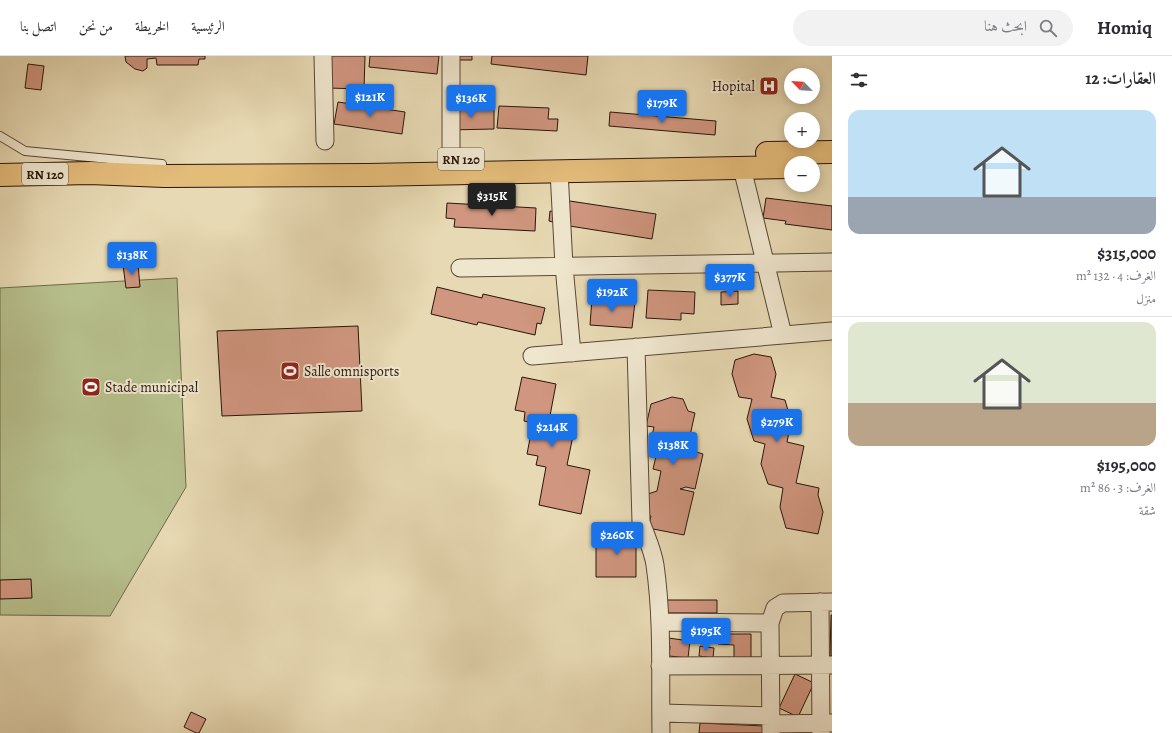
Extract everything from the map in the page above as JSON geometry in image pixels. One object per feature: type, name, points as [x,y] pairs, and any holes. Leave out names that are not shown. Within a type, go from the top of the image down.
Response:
[{"type":"main road","name":"RN 120","points":[[0,175],[90,173],[162,164],[832,152]]},
{"type":"main road","points":[[820,166],[832,166]]},
{"type":"main road","points":[[90,173],[164,176],[368,175],[784,167]]},
{"type":"street","points":[[323,56],[325,141]]},
{"type":"street","points":[[451,56],[451,159]]},
{"type":"street","points":[[742,168],[783,335]]},
{"type":"street","points":[[559,171],[564,266],[572,353]]},
{"type":"street","points":[[460,268],[832,262]]},
{"type":"street","points":[[532,356],[832,331]]},
{"type":"street","points":[[636,347],[641,522],[655,564],[660,622],[661,733]]},
{"type":"street","points":[[661,713],[771,724],[825,726],[826,602],[783,603],[774,608],[770,623],[771,724]]},
{"type":"street","points":[[660,622],[770,623]]},
{"type":"street","points":[[660,666],[826,665]]},
{"type":"lane","points":[[0,136],[25,151],[162,164]]},
{"type":"green space","name":"Stade municipal","points":[[177,278],[186,487],[110,616],[0,615],[0,288]]},
{"type":"building","points":[[125,56],[205,56],[205,59],[199,59],[198,65],[157,65],[156,58],[147,59],[147,68],[143,71],[135,69],[126,62]]},
{"type":"building","points":[[328,56],[365,56],[364,89],[327,88]]},
{"type":"building","points":[[370,56],[439,56],[437,74],[369,67]]},
{"type":"building","points":[[458,56],[472,56],[472,60],[458,60]]},
{"type":"building","points":[[492,56],[588,56],[586,75],[491,64]]},
{"type":"building","points":[[28,64],[44,66],[41,90],[25,88]]},
{"type":"building","points":[[338,102],[405,112],[402,134],[334,124]]},
{"type":"building","points":[[499,106],[549,108],[548,119],[558,119],[557,131],[497,128]]},
{"type":"building","points":[[494,108],[494,129],[448,130],[447,110]]},
{"type":"building","points":[[610,112],[716,121],[715,135],[609,126]]},
{"type":"building","points":[[766,198],[832,206],[832,230],[785,224],[786,221],[763,218]]},
{"type":"building","points":[[563,200],[656,214],[652,239],[557,224],[549,221],[550,211],[561,213]]},
{"type":"building","points":[[447,203],[536,208],[535,231],[454,227],[455,219],[446,218]]},
{"type":"building","points":[[138,264],[140,287],[126,288],[123,265]]},
{"type":"building","points":[[437,287],[482,298],[483,294],[545,308],[541,324],[537,323],[535,335],[478,322],[477,325],[431,314]]},
{"type":"building","points":[[648,290],[695,292],[694,314],[681,313],[681,320],[646,318]]},
{"type":"building","points":[[738,291],[738,304],[721,305],[721,292]]},
{"type":"building","points":[[592,298],[635,302],[632,328],[590,325]]},
{"type":"building","name":"Salle omnisports","points":[[358,326],[362,411],[222,416],[217,331]]},
{"type":"building","points":[[754,354],[771,357],[776,374],[771,397],[785,400],[791,421],[787,442],[804,446],[796,483],[819,488],[818,495],[823,512],[818,534],[786,528],[780,507],[783,488],[768,484],[761,464],[765,444],[754,441],[747,419],[752,399],[739,397],[732,374],[735,360]]},
{"type":"building","points":[[522,377],[556,384],[549,421],[575,426],[567,465],[590,470],[581,514],[539,505],[546,467],[536,465],[538,456],[527,454],[533,423],[524,421],[525,412],[515,410]]},
{"type":"building","points":[[672,397],[683,399],[688,411],[695,413],[689,440],[693,451],[703,454],[695,489],[686,487],[680,489],[694,492],[684,535],[648,528],[651,516],[644,514],[648,494],[657,491],[661,471],[653,469],[658,448],[668,444],[651,440],[654,427],[646,426],[651,404]]},
{"type":"building","points":[[636,532],[636,577],[596,577],[596,539],[615,539],[615,533]]},
{"type":"building","points":[[31,579],[32,598],[0,599],[0,580]]},
{"type":"building","points":[[665,600],[717,600],[717,613],[665,613]]},
{"type":"building","points":[[831,615],[832,656],[830,656]]},
{"type":"building","points":[[719,634],[751,634],[751,658],[734,658],[734,645],[718,644]]},
{"type":"building","points":[[661,637],[690,641],[688,658],[669,656],[670,646],[660,645]]},
{"type":"building","points":[[700,646],[714,648],[713,658],[699,656]]},
{"type":"building","points":[[795,674],[814,683],[798,717],[779,708]]},
{"type":"building","points":[[191,712],[206,719],[199,733],[184,727]]},
{"type":"building","points":[[700,723],[764,726],[764,733],[699,733]]},
{"type":"place","name":"Hopital","points":[[769,86]]},
{"type":"place","name":"Salle omnisports","points":[[290,371]]},
{"type":"place","name":"Stade municipal","points":[[91,387]]}]
